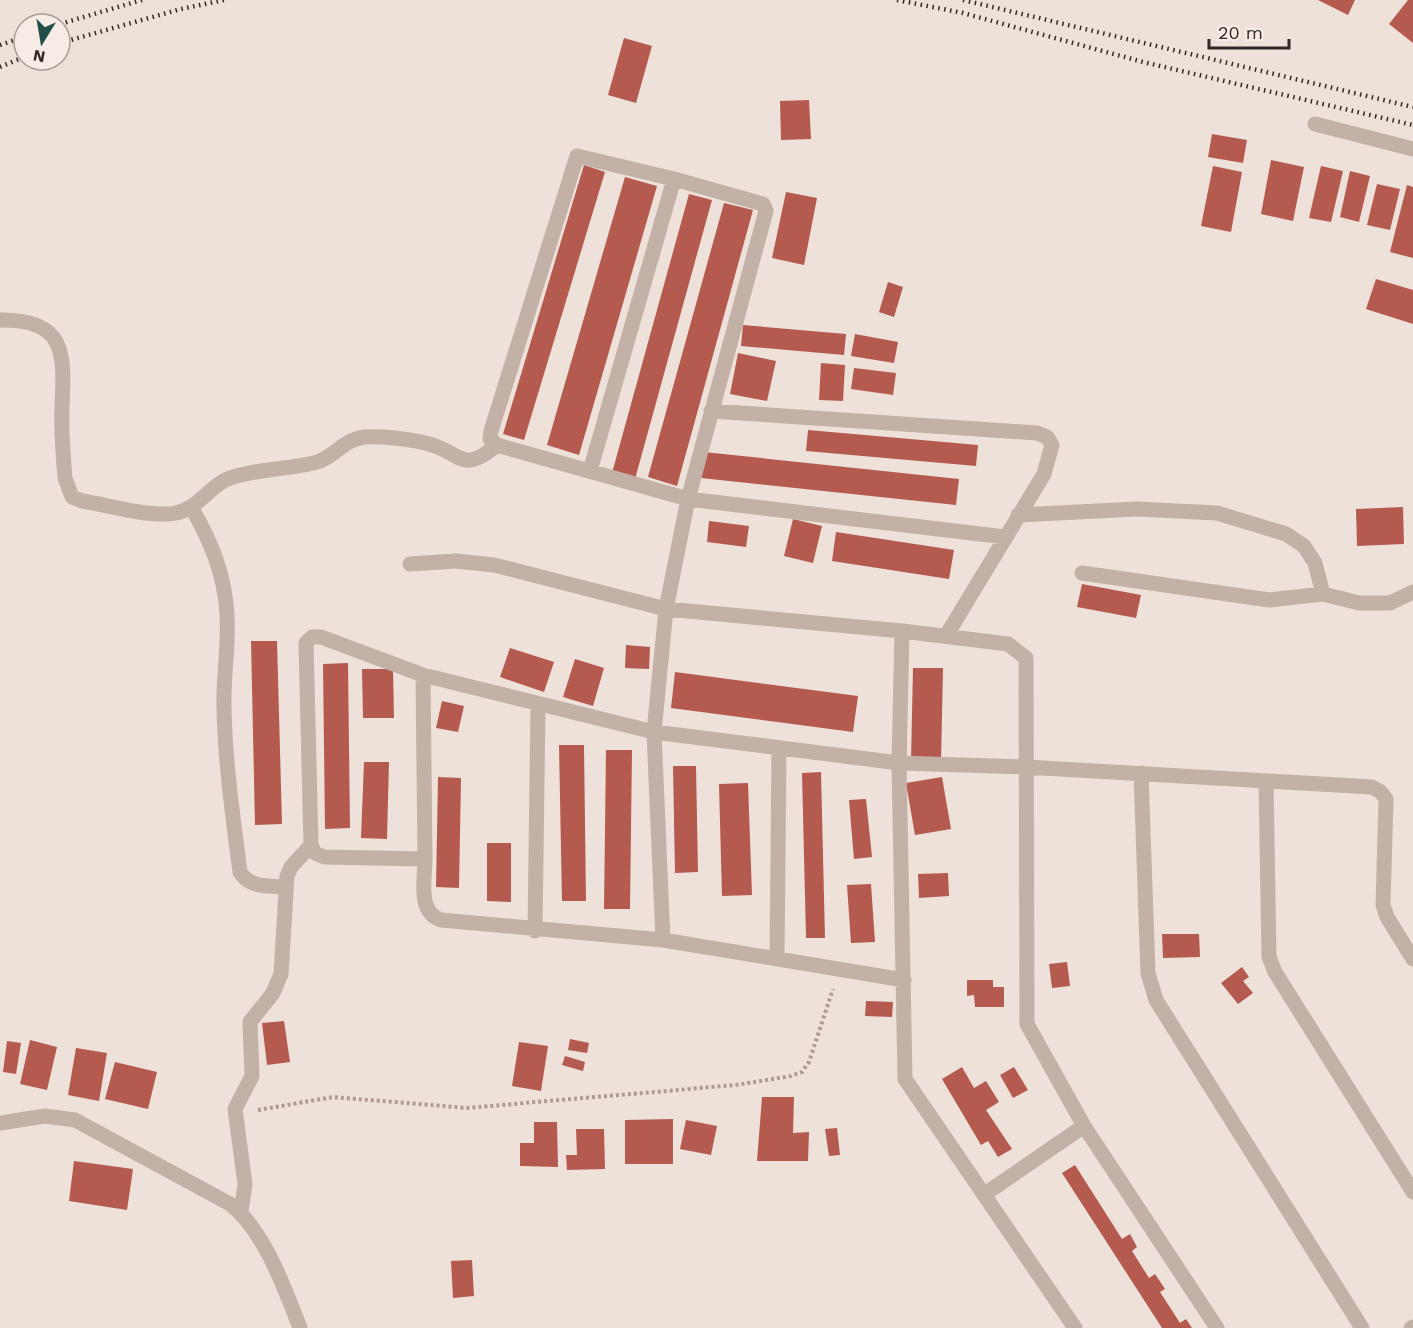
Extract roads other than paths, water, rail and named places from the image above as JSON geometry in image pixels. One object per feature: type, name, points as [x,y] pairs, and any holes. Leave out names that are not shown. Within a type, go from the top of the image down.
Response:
[{"type":"street","points":[[1315,124],[1413,149]]},
{"type":"street","points":[[663,940],[654,732],[666,609],[688,499],[766,211],[763,204],[674,178],[582,156],[573,161],[490,439],[497,445],[688,499],[1005,537]]},
{"type":"street","points":[[590,471],[674,178]]},
{"type":"street","points":[[0,320],[17,320],[40,328],[56,341],[63,355],[64,478],[72,497],[82,501],[161,514],[177,513],[191,507],[219,483],[232,477],[315,463],[350,440],[427,443],[458,459],[469,460],[481,459],[497,445]]},
{"type":"street","points":[[711,411],[1037,433],[1047,437],[1052,446],[1044,474],[946,636]]},
{"type":"street","points":[[191,507],[210,540],[221,574],[227,615],[224,706],[231,810],[240,872],[244,879],[256,885],[286,887]]},
{"type":"street","points":[[1018,515],[1137,509],[1217,513],[1286,534],[1304,546],[1315,563],[1323,594]]},
{"type":"street","points":[[410,564],[456,561],[494,565],[666,609],[902,631],[1008,644],[1026,658],[1027,1024],[1084,1126],[1217,1328]]},
{"type":"street","points":[[1082,573],[1269,600],[1323,594],[1359,603],[1390,603],[1413,592]]},
{"type":"street","points":[[902,631],[899,763],[905,1079],[1075,1328]]},
{"type":"street","points":[[425,859],[324,857],[315,853],[311,845],[306,643],[312,637],[321,637],[423,675],[654,732],[899,763],[1025,767],[1372,787],[1381,792],[1386,799],[1383,904],[1386,917],[1413,959]]},
{"type":"street","points":[[423,675],[425,908],[432,917],[535,931],[663,940],[777,957],[904,980]]},
{"type":"street","points":[[535,931],[538,704]]},
{"type":"street","points":[[777,957],[779,748]]},
{"type":"street","points":[[1141,773],[1148,973],[1156,1000],[1362,1328]]},
{"type":"street","points":[[1266,781],[1269,957],[1275,972],[1413,1192]]},
{"type":"street","points":[[241,1212],[245,1184],[234,1116],[238,1100],[252,1076],[250,1022],[273,993],[280,974],[287,876],[291,867],[311,845]]},
{"type":"street","points":[[0,1123],[45,1116],[75,1120],[241,1212],[258,1236],[300,1328]]},
{"type":"street","points":[[985,1194],[1084,1126]]},
{"type":"railway","points":[[72,20],[142,0]]},
{"type":"railway","points":[[72,40],[181,9],[224,0]]},
{"type":"railway","points":[[897,0],[963,13],[1143,62],[1413,125]]},
{"type":"railway","points":[[963,0],[1413,107]]},
{"type":"railway","points":[[0,45],[12,41]]},
{"type":"railway","points":[[0,67],[12,62]]}]
